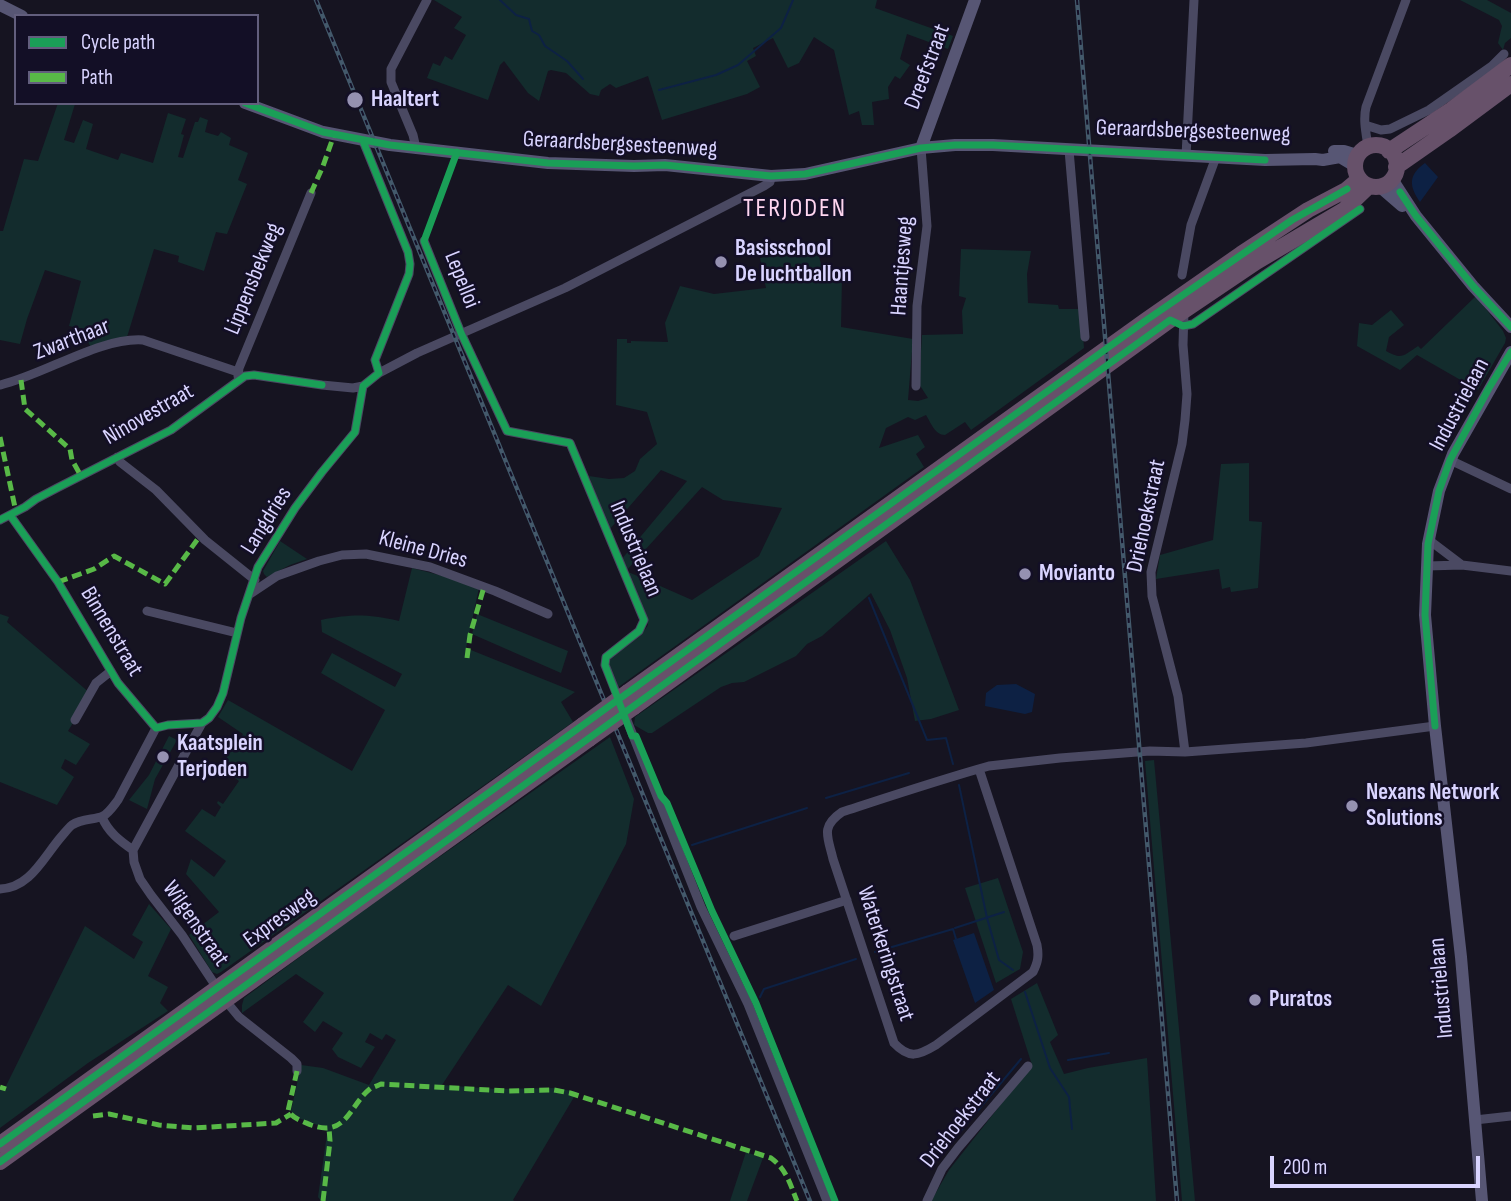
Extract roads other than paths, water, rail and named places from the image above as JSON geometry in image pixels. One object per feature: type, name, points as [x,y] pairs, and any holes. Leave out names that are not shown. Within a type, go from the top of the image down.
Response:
[{"type":"highway","points":[[631,700],[1179,319],[1256,262],[1344,210],[1372,171],[1396,161],[1390,151],[1451,110],[1508,59]]},
{"type":"highway","points":[[631,700],[1156,313],[1308,210],[1346,190],[1372,171],[1450,131],[1511,84]]},
{"type":"highway","name":"Expresweg","points":[[0,1144],[221,994],[631,700]]},
{"type":"highway","name":"Expresweg","points":[[0,1162],[221,994]]},
{"type":"street","points":[[416,149],[391,82],[391,69],[427,0]]},
{"type":"street","name":"Dreefstraat","points":[[921,148],[975,0]]},
{"type":"street","points":[[1186,156],[1194,0]]},
{"type":"street","points":[[1406,0],[1364,114],[1372,171],[1411,216],[1416,216],[1473,286],[1511,327]]},
{"type":"street","points":[[0,5],[18,14]]},
{"type":"street","points":[[1365,125],[1381,130],[1390,129],[1429,110],[1492,66],[1508,59]]},
{"type":"street","name":"Geraardsbergsesteenweg","points":[[250,105],[323,132],[363,141],[548,163],[665,165],[771,176],[805,174],[921,148],[980,145],[1265,160],[1323,160],[1340,157],[1372,171]]},
{"type":"street","points":[[363,141],[410,264],[409,274],[375,360],[379,373]]},
{"type":"street","name":"Haantjesweg","points":[[916,386],[917,306],[927,226],[921,148]]},
{"type":"street","name":"Geraardsbergsesteenweg","points":[[1069,150],[1085,337]]},
{"type":"street","points":[[1182,275],[1191,225],[1216,157]]},
{"type":"street","points":[[363,386],[379,373],[461,333],[565,288],[684,229],[764,186],[770,182],[771,176]]},
{"type":"street","name":"Lippensbekweg","points":[[238,377],[244,355],[311,193]]},
{"type":"street","points":[[1179,319],[1193,324],[1360,209]]},
{"type":"street","name":"Lepelloi","points":[[424,241],[461,333],[507,431],[570,443]]},
{"type":"street","name":"Driehoekstraat","points":[[1179,319],[1186,394],[1182,444],[1151,572],[1152,596],[1178,696],[1185,752]]},
{"type":"street","name":"Zwarthaar","points":[[0,385],[18,381],[83,354],[130,339],[143,340],[238,377]]},
{"type":"street","name":"Industrielaan","points":[[1482,1201],[1461,957],[1425,615],[1429,540],[1439,491],[1450,460],[1511,352]]},
{"type":"street","name":"Ninovestraat","points":[[0,520],[171,430],[238,377],[254,374],[322,385],[353,388],[363,386]]},
{"type":"street","name":"Langdries","points":[[133,850],[202,723],[217,707],[258,567],[295,508],[355,432],[363,386]]},
{"type":"street","name":"Industrielaan","points":[[570,443],[643,620],[639,631],[606,657],[608,675],[701,907],[748,1004],[827,1201]]},
{"type":"street","points":[[117,457],[205,540],[255,580]]},
{"type":"street","points":[[1450,460],[1511,489]]},
{"type":"street","name":"Binnenstraat","points":[[10,515],[58,582],[126,695],[156,728]]},
{"type":"street","points":[[1429,540],[1462,565]]},
{"type":"street","name":"Kleine Dries","points":[[249,595],[277,576],[319,561],[342,555],[366,554],[430,567],[548,614]]},
{"type":"street","points":[[1427,566],[1462,565],[1511,571]]},
{"type":"street","points":[[147,611],[237,633]]},
{"type":"street","name":"Binnenstraat","points":[[75,720],[96,683],[111,671]]},
{"type":"street","points":[[0,889],[23,882],[33,873],[71,825],[102,817],[118,800],[156,728],[202,723]]},
{"type":"street","points":[[1185,752],[1306,743],[1435,726]]},
{"type":"street","name":"Waterkeringstraat","points":[[979,769],[1039,956],[1033,972],[936,1045],[925,1052],[910,1055],[901,1051],[894,1043],[828,839],[827,829],[832,819],[842,812],[904,791],[989,766],[1150,751],[1185,752]]},
{"type":"street","points":[[102,817],[112,834],[133,850]]},
{"type":"street","name":"Wilgenstraat","points":[[133,850],[134,862],[145,887],[182,935],[221,994],[239,1017],[292,1058],[297,1064],[297,1071]]},
{"type":"street","points":[[734,936],[847,900]]},
{"type":"street","name":"Driehoekstraat","points":[[927,1201],[942,1169],[1028,1066]]},
{"type":"street","points":[[1475,1120],[1511,1116]]},
{"type":"water","points":[[1425,163],[1438,177],[1420,202],[1412,181],[1419,167]]},
{"type":"water","points":[[1016,684],[1035,694],[1032,712],[1025,714],[985,706],[986,693],[997,685]]},
{"type":"water","points":[[974,933],[994,990],[975,1003],[953,940]]},
{"type":"waterway","points":[[500,0],[516,15],[529,19],[532,31],[539,35],[545,46],[567,61],[583,79]]},
{"type":"waterway","points":[[659,90],[716,75],[738,65],[781,28],[793,0]]},
{"type":"waterway","points":[[869,598],[927,740],[946,738],[953,764]]},
{"type":"waterway","points":[[826,798],[909,773]]},
{"type":"waterway","points":[[959,785],[987,918],[999,960],[1013,970]]},
{"type":"waterway","points":[[692,845],[807,808]]},
{"type":"waterway","points":[[955,928],[1004,912]]},
{"type":"waterway","points":[[875,952],[953,929],[956,939]]},
{"type":"waterway","points":[[760,997],[764,989],[856,959]]},
{"type":"waterway","points":[[1025,992],[1050,1068],[1069,1097],[1072,1129]]},
{"type":"waterway","points":[[1068,1060],[1109,1053]]},
{"type":"waterway","points":[[937,1159],[1021,1059]]},
{"type":"railway","points":[[316,0],[810,1201]]},
{"type":"railway","points":[[1077,0],[1177,1201]]},
{"type":"place","name":"Haaltert","points":[[355,100]]},
{"type":"place","name":"Basisschool De luchtballon","points":[[721,262]]},
{"type":"place","name":"Movianto","points":[[1025,574]]},
{"type":"place","name":"Kaatsplein Terjoden","points":[[163,757]]},
{"type":"place","name":"Nexans Network Solutions","points":[[1352,806]]},
{"type":"place","name":"Puratos","points":[[1255,1000]]},
{"type":"district","name":"TERJODEN","points":[[795,209]]}]
